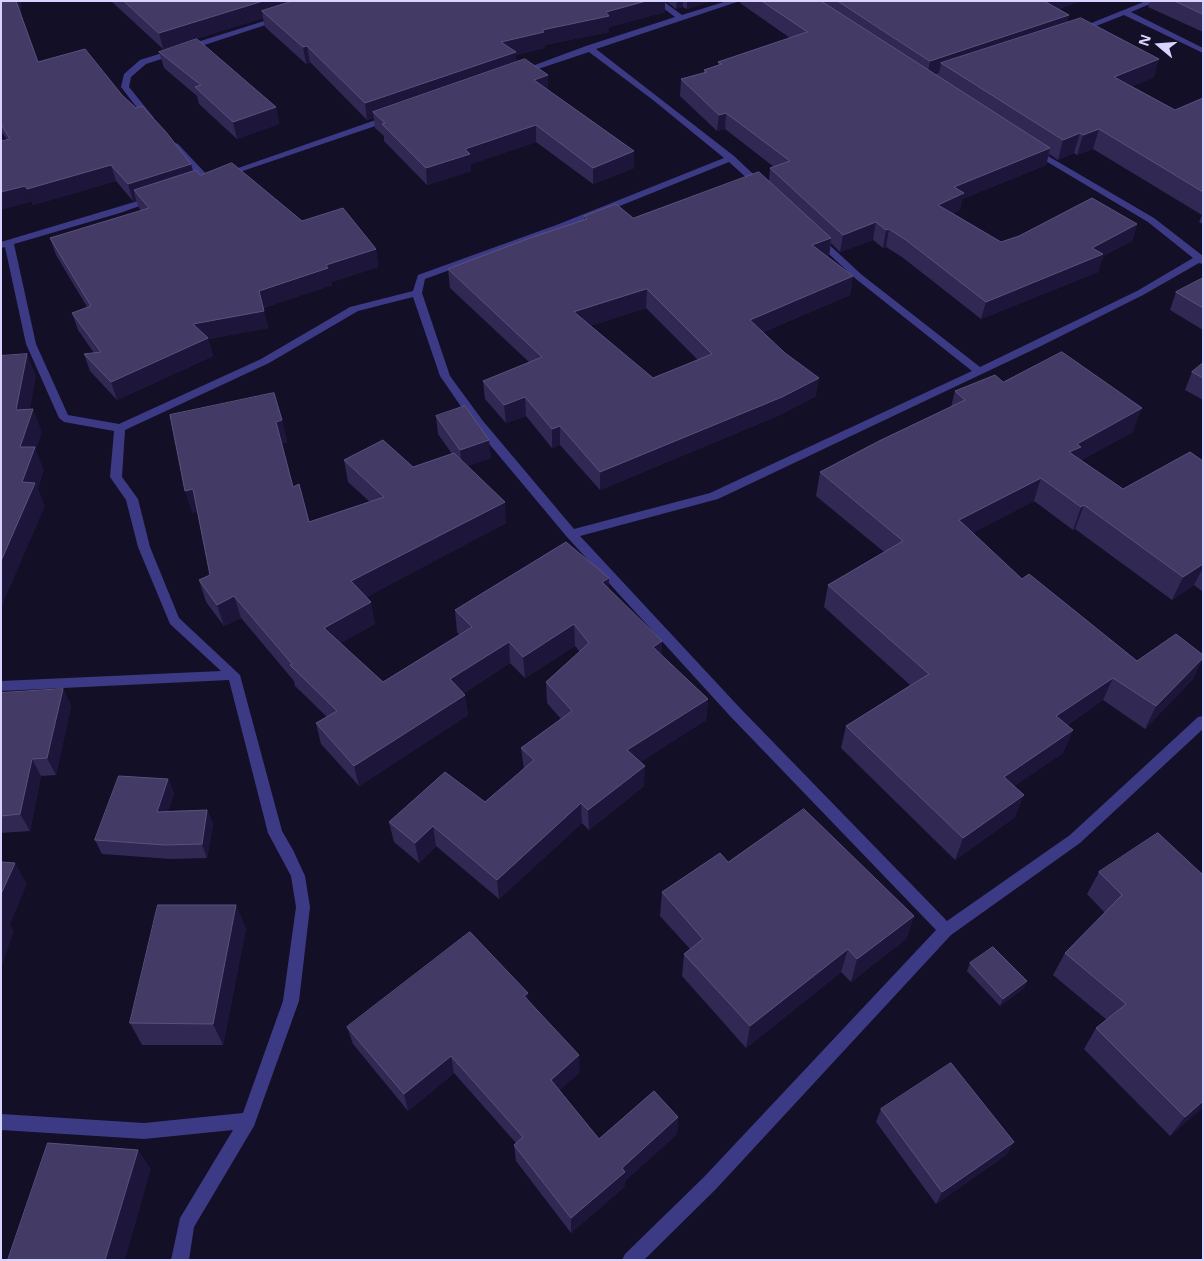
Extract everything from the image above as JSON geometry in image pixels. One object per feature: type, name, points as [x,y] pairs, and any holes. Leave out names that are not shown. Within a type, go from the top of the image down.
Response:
[{"type":"street","points":[[658,1],[681,18]]},
{"type":"street","points":[[512,75],[736,1]]},
{"type":"street","points":[[1067,34],[1153,1]]},
{"type":"street","points":[[1126,12],[1203,51]]},
{"type":"street","points":[[156,124],[137,104],[125,87],[127,76],[143,62],[291,15]]},
{"type":"street","points":[[589,48],[656,97],[731,158],[766,191]]},
{"type":"street","points":[[168,138],[202,181],[403,113]]},
{"type":"street","points":[[571,534],[714,496],[1140,293],[1201,260],[1151,220],[1023,145]]},
{"type":"street","points":[[731,158],[562,226],[421,278],[416,293],[445,376],[479,424],[571,534],[735,712],[946,930]]},
{"type":"street","points":[[162,196],[117,212],[5,244],[31,344],[64,418],[120,428],[265,362],[354,309],[416,293]]},
{"type":"street","points":[[809,231],[859,278],[979,371]]},
{"type":"street","points":[[120,428],[116,477],[132,500],[144,547],[174,621],[234,675],[275,833],[288,854],[298,876],[303,907],[291,1000],[248,1120],[186,1224],[180,1260]]},
{"type":"street","points":[[1,686],[234,675]]},
{"type":"street","points":[[631,1260],[710,1183],[946,930],[1075,839],[1203,721]]},
{"type":"street","points":[[1,1122],[144,1131],[248,1120]]},
{"type":"building","points":[[1,1],[16,1],[38,62],[85,49],[122,95],[136,108],[142,106],[166,132],[191,164],[128,184],[111,165],[27,189],[25,186],[1,192],[1,141],[10,139],[1,124]]},
{"type":"building","points":[[124,1],[263,1],[159,33]]},
{"type":"building","points":[[293,1],[646,1],[606,12],[609,16],[542,30],[544,32],[501,42],[516,52],[365,103],[307,46],[303,47],[262,11]]},
{"type":"building","points":[[762,1],[821,1],[1050,148],[954,187],[964,193],[938,205],[1001,242],[1019,236],[1092,198],[1137,224],[1092,248],[1103,254],[986,302],[906,240],[889,229],[886,230],[876,222],[843,235],[770,168],[790,161],[726,113],[719,115],[681,79],[707,72],[704,70],[722,64],[718,62],[807,32]]},
{"type":"building","points":[[838,1],[1044,1],[1069,15],[930,61]]},
{"type":"building","points":[[1175,1],[1203,1],[1203,14]]},
{"type":"building","points":[[1081,18],[1159,59],[1114,77],[1175,110],[1203,98],[1203,192],[1099,129],[1083,135],[1080,133],[1063,140],[941,63]]},
{"type":"building","points":[[197,39],[276,107],[233,122],[195,87],[201,85],[159,52]]},
{"type":"building","points":[[525,59],[548,75],[534,80],[634,151],[593,168],[536,125],[465,149],[470,154],[426,168],[382,124],[385,123],[373,112]]},
{"type":"building","points":[[232,163],[302,221],[343,208],[376,249],[326,265],[328,268],[259,291],[264,311],[193,324],[208,338],[111,382],[84,354],[101,352],[72,313],[91,306],[50,238],[149,208],[134,190],[196,170],[200,175]]},
{"type":"building","points":[[759,172],[831,238],[812,245],[853,276],[750,320],[785,353],[819,378],[782,397],[600,472],[560,426],[552,429],[525,397],[504,405],[483,381],[542,357],[448,269],[587,219],[584,216],[616,204],[633,218]],"holes":[[[647,289],[712,354],[653,378],[574,312]]]},
{"type":"building","points":[[1203,278],[1203,308],[1176,292]]},
{"type":"building","points":[[1062,352],[1142,408],[1077,444],[1081,447],[1069,452],[1123,489],[1190,452],[1203,461],[1203,564],[1183,577],[1084,505],[1081,507],[1041,478],[959,520],[1022,579],[1029,574],[1137,661],[1176,634],[1203,655],[1203,658],[1156,706],[1113,678],[1056,716],[1073,730],[1004,777],[1024,795],[963,838],[846,726],[929,674],[828,585],[903,541],[820,472],[879,441],[965,400],[955,391],[995,375],[1003,382]]},
{"type":"building","points":[[27,354],[16,410],[33,409],[20,447],[35,447],[22,482],[35,483],[1,561],[1,356]]},
{"type":"building","points":[[1203,363],[1203,378],[1192,372]]},
{"type":"building","points":[[274,393],[282,420],[276,422],[293,487],[299,484],[309,522],[384,497],[344,460],[383,440],[413,467],[454,453],[505,502],[351,581],[371,602],[324,628],[383,682],[472,627],[455,610],[566,542],[609,578],[602,582],[662,641],[653,647],[708,699],[627,750],[645,766],[588,810],[581,803],[497,880],[433,826],[415,843],[389,822],[445,772],[485,802],[534,760],[521,748],[572,711],[546,682],[589,643],[574,624],[523,657],[509,642],[450,679],[465,695],[354,766],[316,723],[337,711],[290,665],[292,664],[234,596],[217,605],[199,580],[210,575],[193,489],[185,491],[170,415]]},
{"type":"building","points":[[465,406],[489,440],[460,450],[436,416]]},
{"type":"building","points":[[63,689],[47,758],[32,759],[20,814],[1,816],[1,693]]},
{"type":"building","points":[[119,776],[168,779],[157,812],[207,810],[202,844],[165,845],[95,840]]},
{"type":"building","points":[[804,809],[914,916],[857,959],[848,949],[750,1026],[684,954],[703,939],[662,892],[720,853],[728,862]]},
{"type":"building","points":[[1158,833],[1203,875],[1203,1101],[1185,1117],[1096,1028],[1126,1004],[1065,953],[1122,895],[1099,872]]},
{"type":"building","points":[[1,862],[15,863],[1,894]]},
{"type":"building","points":[[158,905],[236,905],[213,1024],[130,1023]]},
{"type":"building","points":[[470,932],[528,993],[524,996],[579,1055],[551,1080],[599,1139],[654,1091],[678,1117],[622,1168],[625,1172],[571,1218],[514,1145],[523,1137],[451,1056],[404,1094],[347,1027]]},
{"type":"building","points":[[993,947],[1027,981],[1003,999],[970,963]]},
{"type":"building","points":[[951,1063],[1014,1142],[942,1192],[881,1109]]},
{"type":"building","points":[[48,1143],[138,1150],[105,1260],[8,1260]]}]
